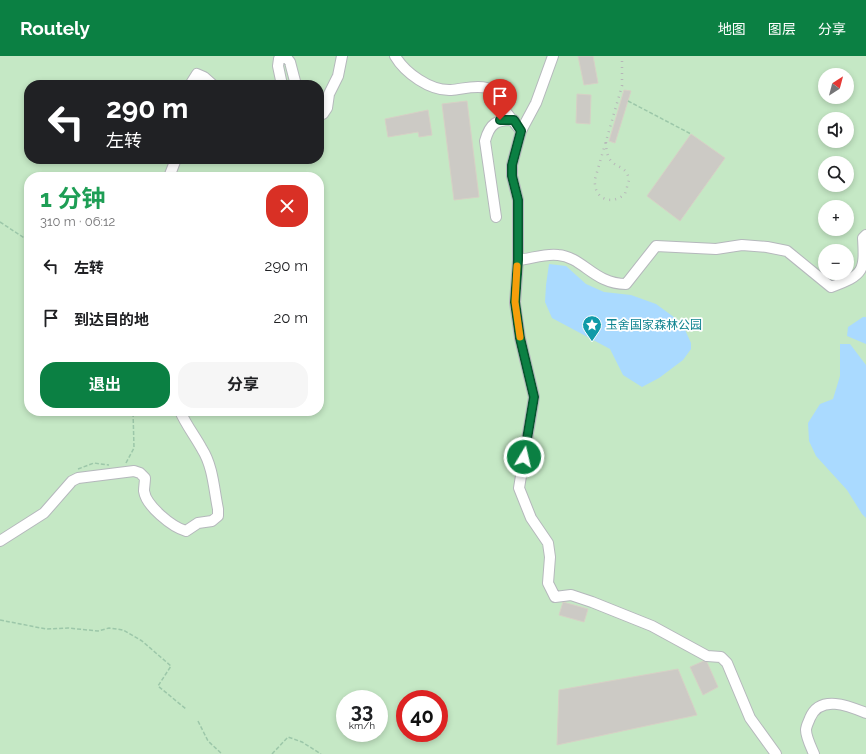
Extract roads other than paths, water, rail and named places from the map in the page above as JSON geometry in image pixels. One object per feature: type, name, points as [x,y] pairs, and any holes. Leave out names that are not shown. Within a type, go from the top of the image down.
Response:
[{"type":"street","points":[[324,112],[327,108],[328,94],[338,76],[342,56]]},
{"type":"street","points":[[395,56],[406,69],[437,89],[452,90],[480,86],[487,88],[514,120],[521,131]]},
{"type":"street","points":[[553,56],[536,104],[521,131],[512,165],[512,176],[518,200],[518,260],[515,302],[520,338],[534,397],[519,488],[531,518],[548,543],[550,557],[548,583],[555,597],[571,595],[592,602],[652,626],[707,656],[721,658],[727,663],[750,718],[776,754]]},
{"type":"street","points":[[281,80],[278,66],[279,59],[286,57],[290,62],[295,80]]},
{"type":"street","points":[[193,80],[197,74],[207,80]]},
{"type":"street","points":[[496,217],[485,141],[493,124],[500,120],[514,120]]},
{"type":"street","points":[[518,260],[559,254],[576,261],[598,277],[615,284],[626,284],[656,246],[716,249],[742,246],[767,247],[787,251],[832,287],[848,281],[861,269],[864,264],[863,238],[866,236]]},
{"type":"street","points":[[0,541],[50,508],[72,481],[78,478],[119,472],[134,471],[140,473],[145,478],[144,492],[156,511],[178,529],[186,531],[198,523],[212,521],[218,516],[218,509],[208,462],[203,449],[189,431],[182,416]]},
{"type":"street","points":[[814,754],[806,729],[811,716],[818,708],[833,703],[855,708],[866,713]]},
{"type":"water","points":[[549,264],[566,266],[586,284],[604,292],[631,295],[656,304],[682,323],[691,343],[691,349],[683,360],[659,378],[642,387],[623,375],[610,349],[552,318],[545,302]]},
{"type":"water","points":[[863,317],[866,317],[866,344],[847,336],[848,327]]},
{"type":"water","points":[[840,344],[850,344],[866,365],[866,518],[847,490],[816,456],[809,441],[808,423],[820,404],[833,399],[840,376]]},
{"type":"railway","points":[[606,142],[609,158],[612,162],[624,170],[629,180],[625,194],[614,200],[609,200],[600,196],[595,186],[595,179],[622,86],[622,56]]},
{"type":"place","name":"玉舍国家森林公园","points":[[592,342]]}]
